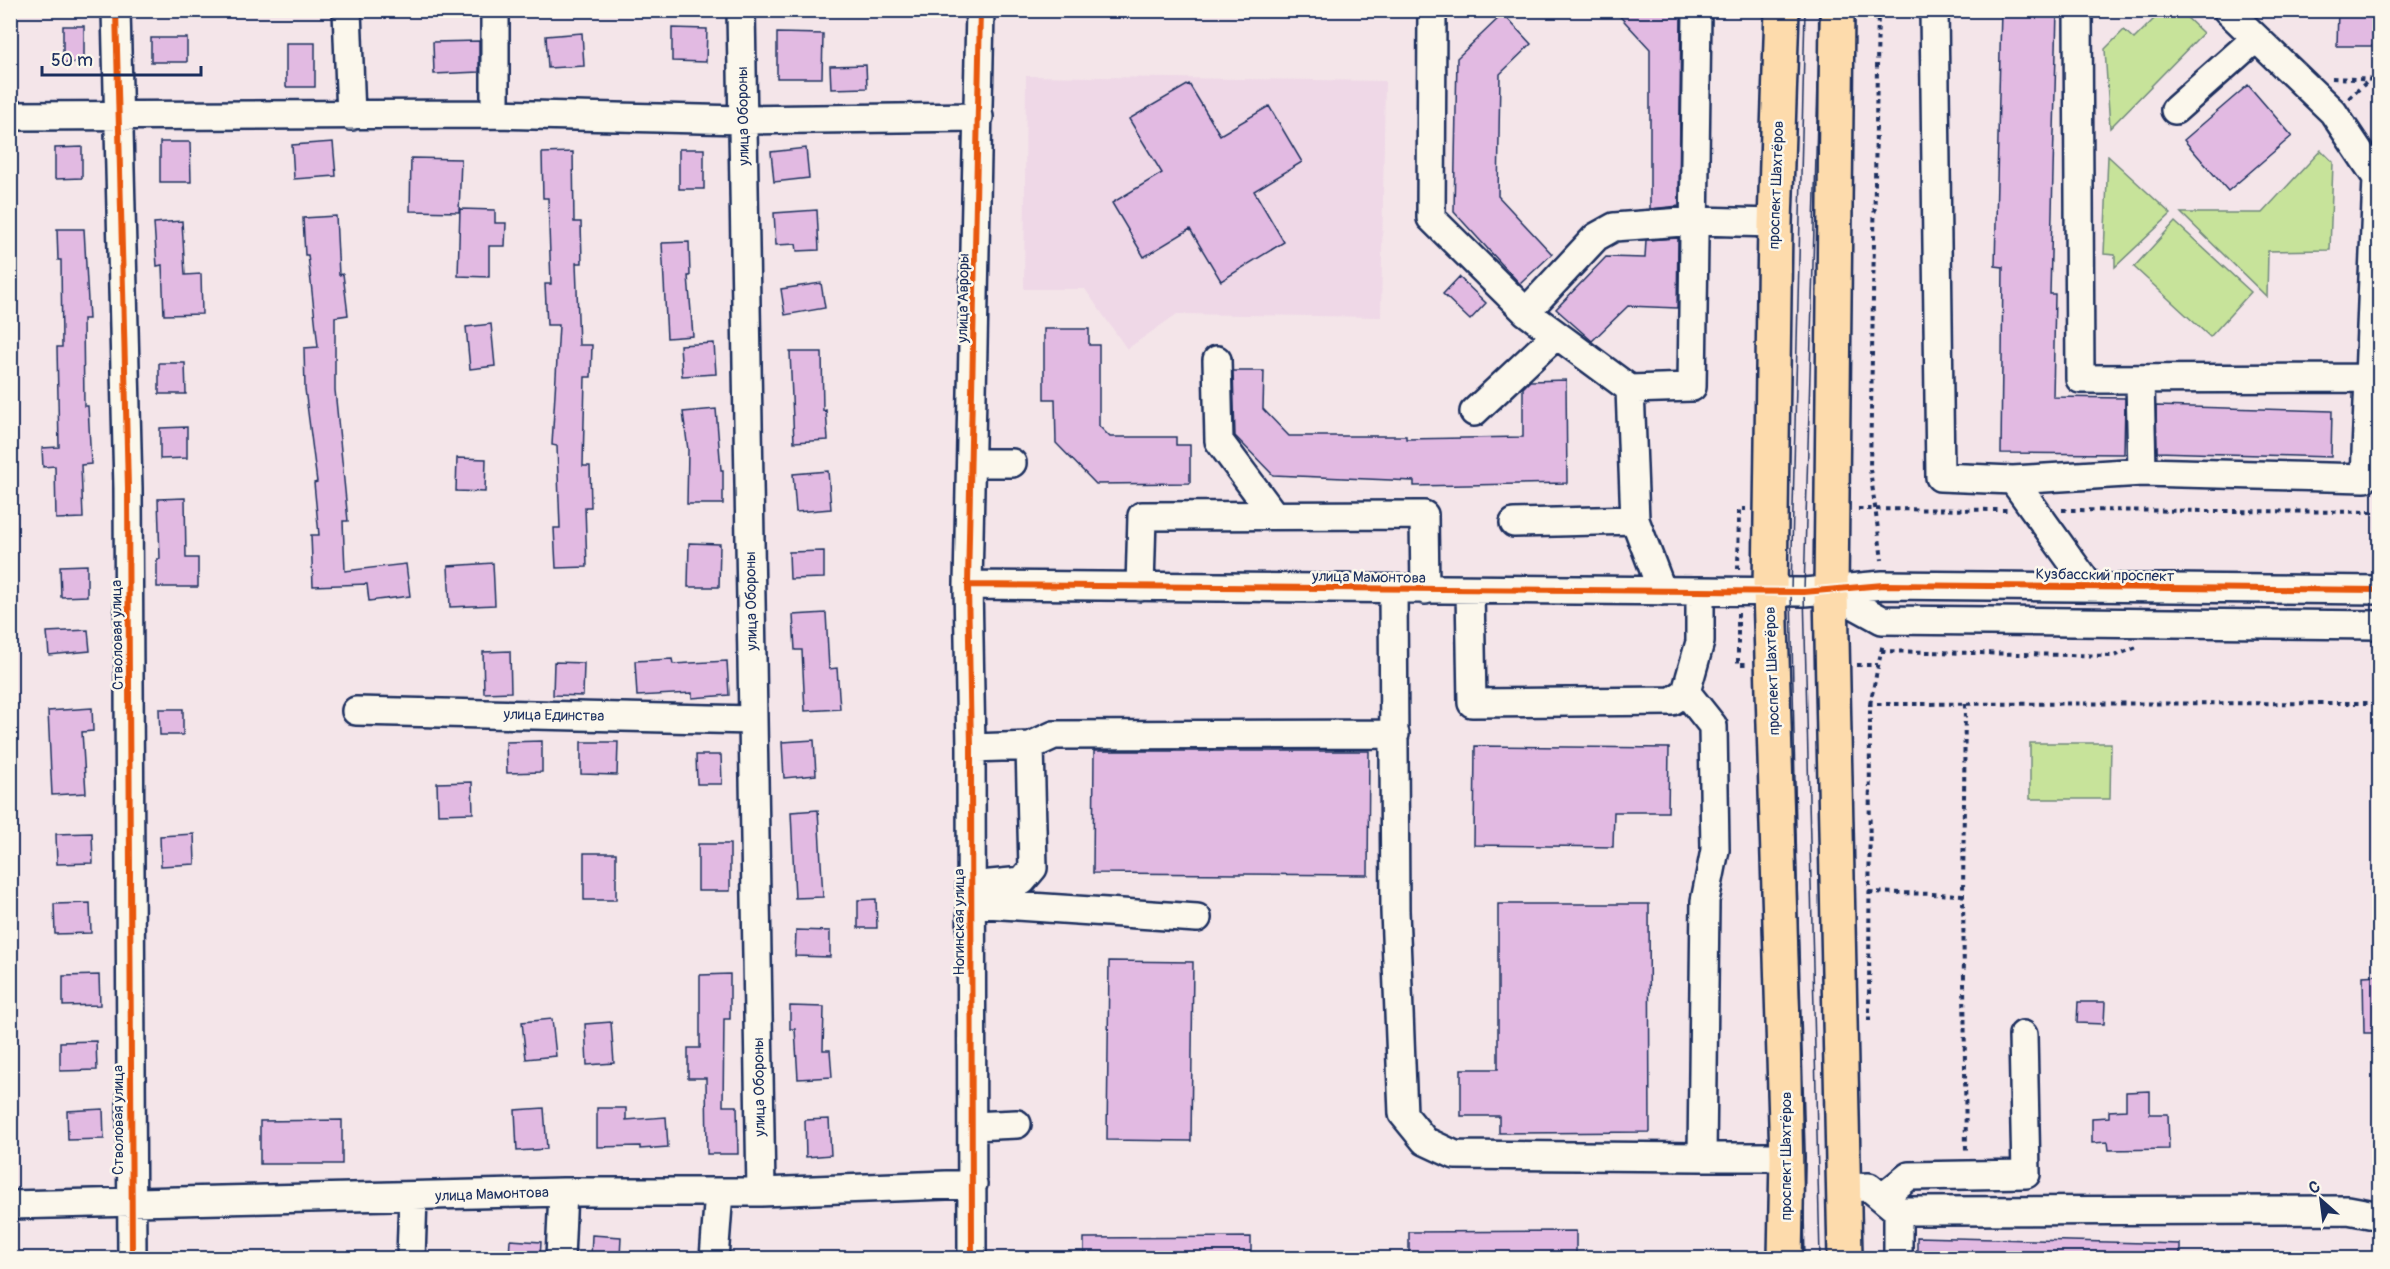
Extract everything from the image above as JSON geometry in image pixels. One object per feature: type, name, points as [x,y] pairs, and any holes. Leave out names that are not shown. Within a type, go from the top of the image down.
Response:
[{"type":"main road","name":"проспект Шахтёров","points":[[1782,10],[1775,223],[1770,591],[1788,1157],[1785,1258]]},
{"type":"main road","points":[[1837,10],[1830,592],[1845,1258]]},
{"type":"street","name":"Стволовая улица","points":[[116,10],[121,115],[131,831],[130,1201],[132,1258]]},
{"type":"street","points":[[347,10],[351,116]]},
{"type":"street","points":[[495,10],[495,114]]},
{"type":"street","name":"улица Обороны","points":[[741,10],[761,1192]]},
{"type":"street","name":"улица Авроры","points":[[968,585],[980,10]]},
{"type":"street","points":[[1432,10],[1431,218],[1526,312],[1630,389],[1692,387],[1697,10]]},
{"type":"street","points":[[1934,10],[1940,477],[2013,480],[2142,472],[2365,478],[2377,178],[2333,112],[2227,10]]},
{"type":"street","points":[[2078,10],[2080,379],[2369,378]]},
{"type":"street","points":[[2175,110],[2256,38]]},
{"type":"street","points":[[10,116],[495,114],[743,120],[979,117]]},
{"type":"street","points":[[1526,312],[1596,237],[1614,226],[1696,221],[1775,223]]},
{"type":"street","points":[[1474,412],[1556,335]]},
{"type":"street","points":[[1217,360],[1219,441],[1274,515]]},
{"type":"street","points":[[2140,380],[2142,472]]},
{"type":"street","points":[[1630,389],[1635,520],[1662,591]]},
{"type":"street","points":[[971,463],[1012,463]]},
{"type":"street","points":[[2013,480],[2090,587]]},
{"type":"street","points":[[1140,587],[1142,516],[1424,515],[1425,590]]},
{"type":"street","points":[[1514,523],[1635,520]]},
{"type":"street","name":"улица Мамонтова","points":[[968,585],[1770,591]]},
{"type":"street","name":"Ногинская улица","points":[[968,585],[971,748],[972,1258]]},
{"type":"street","name":"Кузбасский проспект","points":[[1770,591],[1830,592],[1883,585],[2379,590]]},
{"type":"street","points":[[1394,589],[1395,911],[1404,1114],[1425,1141],[1455,1155],[1788,1157]]},
{"type":"street","points":[[1470,590],[1472,703],[1672,701],[1686,692],[1700,642],[1700,592]]},
{"type":"street","points":[[1830,592],[1882,620],[2379,625]]},
{"type":"street","points":[[1686,692],[1713,726],[1715,850],[1705,901],[1702,1157]]},
{"type":"street","name":"улица Единства","points":[[356,711],[753,720]]},
{"type":"street","points":[[971,748],[1030,746],[1054,735],[1395,734]]},
{"type":"street","points":[[971,894],[1022,881],[1033,868],[1030,746]]},
{"type":"street","points":[[971,894],[1197,918]]},
{"type":"street","points":[[1898,1258],[1891,1204],[1909,1176],[2026,1174],[2023,1035]]},
{"type":"street","points":[[972,1126],[1017,1124]]},
{"type":"street","name":"улица Мамонтова","points":[[10,1205],[562,1192],[761,1192],[973,1184]]},
{"type":"street","points":[[1845,1188],[1869,1187],[1891,1204],[2348,1210],[2379,1216]]},
{"type":"street","points":[[560,1258],[562,1192]]},
{"type":"street","points":[[714,1258],[719,1192]]},
{"type":"street","points":[[411,1258],[413,1196]]},
{"type":"path","points":[[1878,10],[1870,469],[1882,560]]},
{"type":"path","points":[[1771,509],[1739,509],[1738,664],[1772,664]]},
{"type":"path","points":[[1832,509],[2379,512]]},
{"type":"path","points":[[1869,1022],[1870,704],[1884,641]]},
{"type":"path","points":[[1832,664],[1878,665]]},
{"type":"path","points":[[1870,704],[2379,703]]},
{"type":"path","points":[[1965,704],[1963,895],[1967,1175]]},
{"type":"path","points":[[1869,892],[1963,895]]},
{"type":"shaded area","points":[[1026,76],[1385,81],[1381,317],[1177,314],[1127,349],[1085,289],[1024,289]]},
{"type":"green space","points":[[2162,11],[2180,11],[2203,33],[2110,128],[2105,49],[2124,30],[2134,39]]},
{"type":"green space","points":[[2321,150],[2333,162],[2330,250],[2268,251],[2267,297],[2181,213],[2262,213]]},
{"type":"green space","points":[[2108,156],[2171,214],[2115,267],[2115,255],[2104,254]]},
{"type":"green space","points":[[2175,222],[2251,292],[2210,337],[2134,267]]},
{"type":"green space","points":[[2030,743],[2111,743],[2110,799],[2030,799]]},
{"type":"building","points":[[1614,10],[1681,12],[1679,206],[1650,209],[1650,49]]},
{"type":"building","points":[[2001,10],[2057,10],[2050,294],[2055,294],[2053,397],[2125,398],[2124,454],[2001,453],[2003,267],[1995,266]]},
{"type":"building","points":[[2338,10],[2379,10],[2379,46],[2337,46]]},
{"type":"building","points":[[1503,14],[1531,44],[1500,74],[1498,196],[1552,254],[1520,284],[1454,212],[1457,58]]},
{"type":"building","points":[[63,26],[84,26],[84,62],[63,63]]},
{"type":"building","points":[[672,28],[707,29],[706,62],[672,61]]},
{"type":"building","points":[[582,33],[584,66],[548,68],[546,36]]},
{"type":"building","points":[[777,33],[823,34],[822,78],[777,78]]},
{"type":"building","points":[[151,38],[187,38],[187,62],[151,62]]},
{"type":"building","points":[[479,41],[479,72],[434,74],[433,42]]},
{"type":"building","points":[[286,43],[315,43],[315,87],[286,87]]},
{"type":"building","points":[[866,65],[867,88],[831,89],[830,66]]},
{"type":"building","points":[[1189,84],[1220,135],[1269,106],[1302,162],[1254,191],[1284,242],[1221,281],[1190,229],[1144,257],[1112,203],[1162,173],[1129,119]]},
{"type":"building","points":[[2248,85],[2292,136],[2228,191],[2184,140]]},
{"type":"building","points":[[160,142],[190,142],[191,182],[160,182]]},
{"type":"building","points":[[333,142],[336,176],[294,179],[292,145]]},
{"type":"building","points":[[82,147],[82,178],[55,179],[55,148]]},
{"type":"building","points":[[806,148],[809,178],[774,182],[771,152]]},
{"type":"building","points":[[679,149],[704,149],[704,189],[679,189]]},
{"type":"building","points":[[573,152],[574,222],[581,222],[582,263],[576,263],[579,345],[592,345],[591,377],[585,377],[583,466],[590,466],[591,507],[585,507],[587,567],[556,568],[554,528],[560,528],[557,446],[552,445],[559,325],[547,325],[545,284],[551,284],[548,198],[543,198],[542,153]]},
{"type":"building","points":[[411,158],[461,159],[459,212],[410,211]]},
{"type":"building","points":[[460,209],[495,210],[495,223],[506,223],[505,246],[489,246],[489,277],[458,276]]},
{"type":"building","points":[[817,210],[819,250],[797,251],[796,244],[776,245],[774,213]]},
{"type":"building","points":[[336,216],[339,275],[343,274],[348,315],[335,317],[335,390],[348,521],[343,521],[345,571],[406,564],[410,596],[369,601],[367,584],[313,586],[311,535],[319,535],[314,483],[317,482],[305,389],[304,348],[318,347],[308,255],[305,255],[303,218]]},
{"type":"building","points":[[182,221],[185,275],[201,274],[202,314],[164,315],[162,265],[157,266],[154,223]]},
{"type":"building","points":[[57,229],[84,229],[89,319],[83,319],[84,406],[88,406],[91,464],[81,465],[83,518],[56,519],[55,466],[43,467],[42,448],[59,447],[57,347],[62,347],[61,260],[58,260]]},
{"type":"building","points":[[1678,238],[1677,308],[1628,306],[1592,341],[1556,309],[1606,257],[1645,258],[1646,240]]},
{"type":"building","points":[[689,242],[690,276],[688,276],[693,336],[667,338],[662,243]]},
{"type":"building","points":[[1459,277],[1486,303],[1470,320],[1443,294]]},
{"type":"building","points":[[821,283],[825,308],[785,315],[781,289]]},
{"type":"building","points":[[491,324],[495,366],[470,369],[466,327]]},
{"type":"building","points":[[1044,329],[1089,329],[1089,345],[1099,345],[1099,426],[1110,437],[1176,437],[1176,445],[1190,445],[1190,483],[1096,484],[1056,443],[1055,399],[1044,399]]},
{"type":"building","points":[[714,343],[716,374],[682,376],[680,345]]},
{"type":"building","points":[[790,352],[822,352],[823,411],[826,410],[828,440],[794,442]]},
{"type":"building","points":[[159,363],[185,363],[186,394],[159,394]]},
{"type":"building","points":[[1233,371],[1264,371],[1263,409],[1289,436],[1406,436],[1406,439],[1523,437],[1523,388],[1530,381],[1566,380],[1567,483],[1414,486],[1414,481],[1273,475],[1235,436]]},
{"type":"building","points":[[2156,406],[2332,411],[2331,457],[2157,452]]},
{"type":"building","points":[[716,409],[721,470],[723,470],[723,504],[687,504],[688,450],[683,412]]},
{"type":"building","points":[[187,427],[187,458],[160,459],[160,428]]},
{"type":"building","points":[[457,458],[486,459],[485,492],[456,491]]},
{"type":"building","points":[[828,471],[831,509],[796,512],[793,474]]},
{"type":"building","points":[[185,498],[186,558],[198,558],[198,587],[157,587],[157,559],[160,559],[158,499]]},
{"type":"building","points":[[689,543],[720,544],[719,587],[688,587]]},
{"type":"building","points":[[824,551],[824,578],[790,579],[789,552]]},
{"type":"building","points":[[493,563],[495,605],[450,607],[448,566]]},
{"type":"building","points":[[87,565],[87,596],[61,597],[60,566]]},
{"type":"building","points":[[826,613],[829,669],[837,668],[840,709],[805,711],[802,650],[795,650],[793,615]]},
{"type":"building","points":[[88,630],[90,651],[49,655],[47,632]]},
{"type":"building","points":[[510,651],[511,692],[484,693],[483,652]]},
{"type":"building","points":[[672,659],[673,664],[727,661],[729,695],[692,698],[692,693],[637,696],[635,661]]},
{"type":"building","points":[[554,662],[584,663],[583,696],[553,695]]},
{"type":"building","points":[[92,708],[93,731],[82,732],[86,793],[52,795],[48,711]]},
{"type":"building","points":[[159,709],[183,709],[183,735],[160,735]]},
{"type":"building","points":[[814,740],[816,775],[784,778],[782,742]]},
{"type":"building","points":[[542,741],[542,772],[507,773],[506,742]]},
{"type":"building","points":[[581,742],[618,742],[617,775],[581,774]]},
{"type":"building","points":[[1475,746],[1669,748],[1668,812],[1614,812],[1613,847],[1474,845]]},
{"type":"building","points":[[1094,751],[1369,751],[1368,875],[1093,873]]},
{"type":"building","points":[[696,755],[721,755],[722,784],[697,784]]},
{"type":"building","points":[[472,782],[473,813],[438,814],[437,783]]},
{"type":"building","points":[[818,810],[823,897],[795,898],[791,812]]},
{"type":"building","points":[[92,833],[93,863],[57,864],[56,834]]},
{"type":"building","points":[[194,834],[195,864],[161,866],[160,836]]},
{"type":"building","points":[[698,844],[730,844],[730,891],[698,891]]},
{"type":"building","points":[[584,853],[616,853],[616,900],[584,900]]},
{"type":"building","points":[[876,899],[877,928],[858,928],[858,900]]},
{"type":"building","points":[[90,903],[91,933],[55,934],[54,904]]},
{"type":"building","points":[[1498,904],[1649,904],[1650,1132],[1499,1133],[1499,1116],[1461,1116],[1461,1069],[1498,1069]]},
{"type":"building","points":[[796,930],[830,931],[830,957],[795,956]]},
{"type":"building","points":[[1109,961],[1193,962],[1191,1141],[1107,1140]]},
{"type":"building","points":[[730,974],[730,1019],[724,1019],[723,1106],[737,1106],[738,1154],[707,1154],[706,1078],[688,1078],[688,1048],[700,1048],[700,975]]},
{"type":"building","points":[[99,975],[100,1005],[63,1006],[63,976]]},
{"type":"building","points":[[2379,975],[2379,1033],[2364,1033],[2363,976]]},
{"type":"building","points":[[2078,1002],[2105,1002],[2104,1024],[2077,1023]]},
{"type":"building","points":[[790,1006],[824,1007],[823,1050],[830,1050],[832,1077],[798,1079],[795,1029],[790,1029]]},
{"type":"building","points":[[552,1019],[556,1056],[526,1059],[522,1022]]},
{"type":"building","points":[[611,1022],[614,1063],[587,1065],[585,1024]]},
{"type":"building","points":[[96,1041],[97,1070],[60,1071],[60,1042]]},
{"type":"building","points":[[2150,1091],[2150,1114],[2168,1114],[2169,1149],[2109,1150],[2108,1142],[2092,1143],[2092,1118],[2109,1117],[2109,1111],[2126,1110],[2126,1092]]},
{"type":"building","points":[[544,1108],[547,1149],[517,1151],[515,1110]]},
{"type":"building","points":[[597,1108],[626,1108],[626,1120],[666,1117],[668,1147],[640,1149],[640,1146],[597,1147]]},
{"type":"building","points":[[103,1109],[104,1139],[68,1140],[67,1111]]},
{"type":"building","points":[[829,1119],[831,1155],[806,1157],[805,1120]]},
{"type":"building","points":[[342,1120],[342,1164],[260,1164],[260,1121]]},
{"type":"building","points":[[1576,1231],[1576,1258],[1409,1258],[1409,1232]]},
{"type":"building","points":[[592,1235],[621,1237],[620,1258],[591,1258]]},
{"type":"building","points":[[1251,1237],[1251,1258],[1084,1258],[1084,1238]]},
{"type":"building","points":[[1917,1237],[2180,1244],[2180,1258],[1917,1258]]},
{"type":"building","points":[[510,1240],[541,1242],[540,1258],[509,1258]]},
{"type":"tram line","points":[[1805,10],[1791,592],[1805,1258]]},
{"type":"tram line","points":[[1820,10],[1804,592],[1820,1258]]},
{"type":"cycle path","points":[[116,10],[128,488],[132,1258]]},
{"type":"cycle path","points":[[972,1258],[971,748],[968,585],[980,10]]},
{"type":"cycle path","points":[[968,585],[1804,592],[1883,585],[2380,590]]}]
